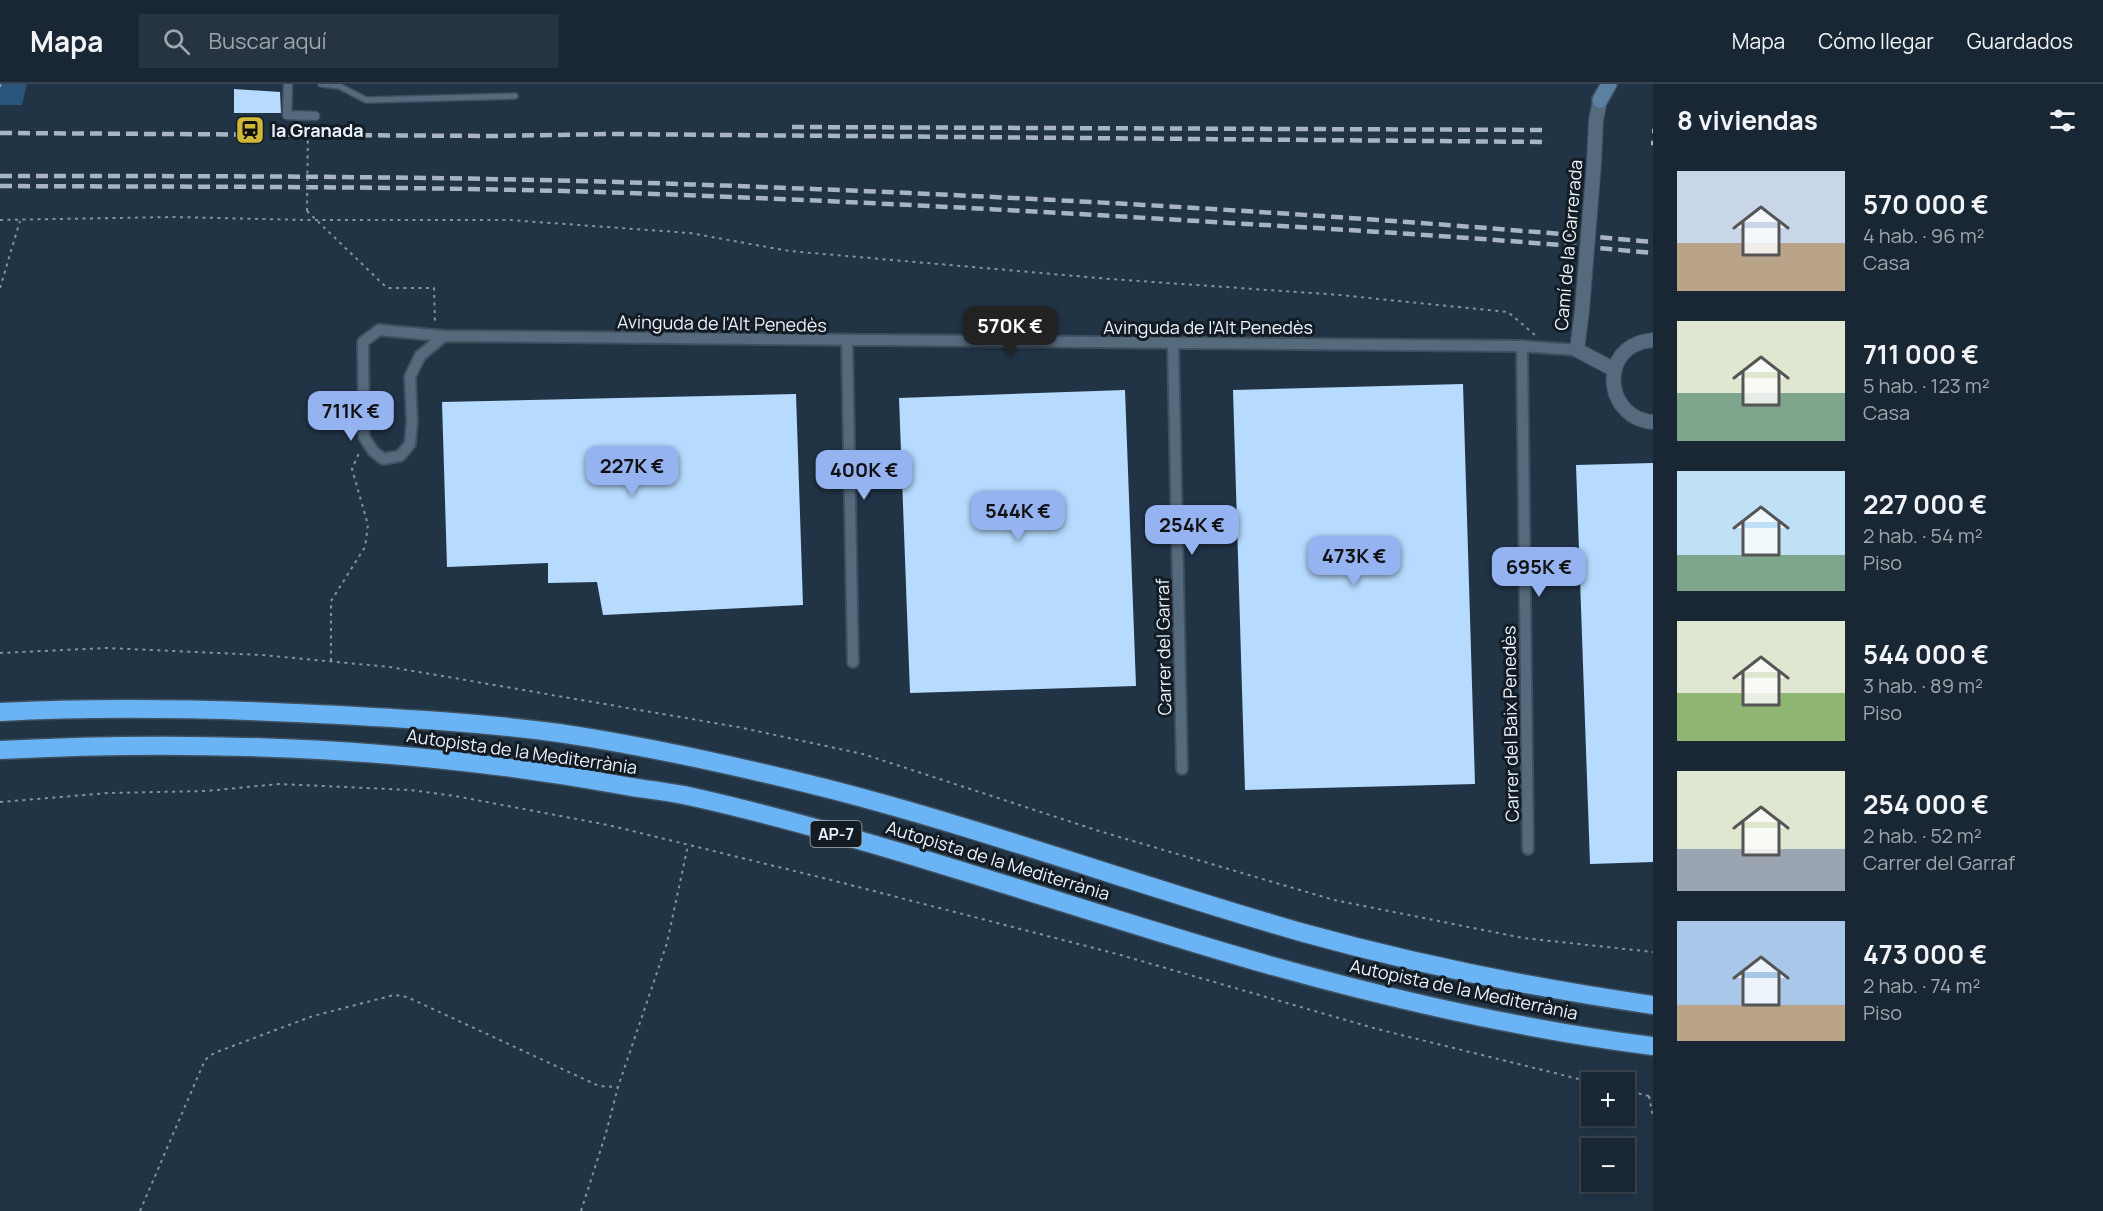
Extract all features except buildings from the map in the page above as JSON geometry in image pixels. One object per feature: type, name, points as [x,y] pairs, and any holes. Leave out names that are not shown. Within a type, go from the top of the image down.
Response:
[{"type":"highway","name":"Autopista de la Mediterrània","points":[[0,712],[155,709],[290,713],[490,725],[623,744],[754,771],[864,799],[1205,903],[1400,958],[1498,980],[1653,1005]]},
{"type":"highway","name":"Autopista de la Mediterrània","points":[[0,750],[83,746],[213,745],[359,751],[502,767],[688,795],[858,840],[1337,984],[1471,1015],[1653,1046]]},
{"type":"main road","points":[[1598,84],[1600,100]]},
{"type":"main road","points":[[1600,100],[1609,84]]},
{"type":"street","points":[[288,84],[287,115],[315,116]]},
{"type":"street","name":"Camí de la Carrerada","points":[[1600,100],[1596,120],[1577,350],[1615,370]]},
{"type":"street","name":"Avinguda de l'Alt Penedès","points":[[364,437],[363,342],[379,330],[440,336],[1522,346],[1577,350]]},
{"type":"street","points":[[364,437],[373,451],[383,459],[399,456],[410,444],[412,422],[410,377],[420,356],[440,336]]},
{"type":"street","points":[[1653,340],[1633,346],[1622,356],[1615,370],[1615,392],[1626,412],[1642,422],[1653,422]]},
{"type":"street","points":[[847,341],[853,662]]},
{"type":"street","name":"Carrer del Garraf","points":[[1173,344],[1182,769]]},
{"type":"street","name":"Carrer del Baix Penedès","points":[[1522,346],[1528,849]]},
{"type":"lane","points":[[321,84],[339,86],[366,100],[515,96]]},
{"type":"path","points":[[308,128],[307,211],[387,288],[434,288],[440,336]]},
{"type":"path","points":[[0,220],[174,218],[509,220],[690,233],[789,251],[1110,279],[1340,295],[1508,312],[1550,348]]},
{"type":"path","points":[[0,288],[20,221]]},
{"type":"path","points":[[332,661],[331,601],[365,547],[368,525],[352,470],[364,437]]},
{"type":"path","points":[[0,802],[109,793],[206,791],[279,784],[410,790],[455,796],[608,825],[835,881],[1117,954],[1377,1029],[1581,1080]]},
{"type":"path","points":[[580,1211],[606,1133],[618,1087],[667,943],[688,845]]},
{"type":"path","points":[[140,1211],[204,1060],[214,1053],[313,1016],[394,995],[407,997],[599,1086],[618,1087]]},
{"type":"path","points":[[1635,1093],[1653,1097]]},
{"type":"path","points":[[1649,1096],[1653,1117]]},
{"type":"shaded area","points":[[0,84],[27,84],[22,105],[0,105]]},
{"type":"railway","points":[[792,127],[1548,130]]},
{"type":"railway","points":[[0,133],[492,136],[611,134],[1548,142]]},
{"type":"railway","points":[[0,176],[406,178],[775,187],[1277,213],[1653,242]]},
{"type":"railway","points":[[0,186],[449,189],[757,198],[1336,229],[1653,253]]},
{"type":"place","name":"la Granada","points":[[250,130]]}]
